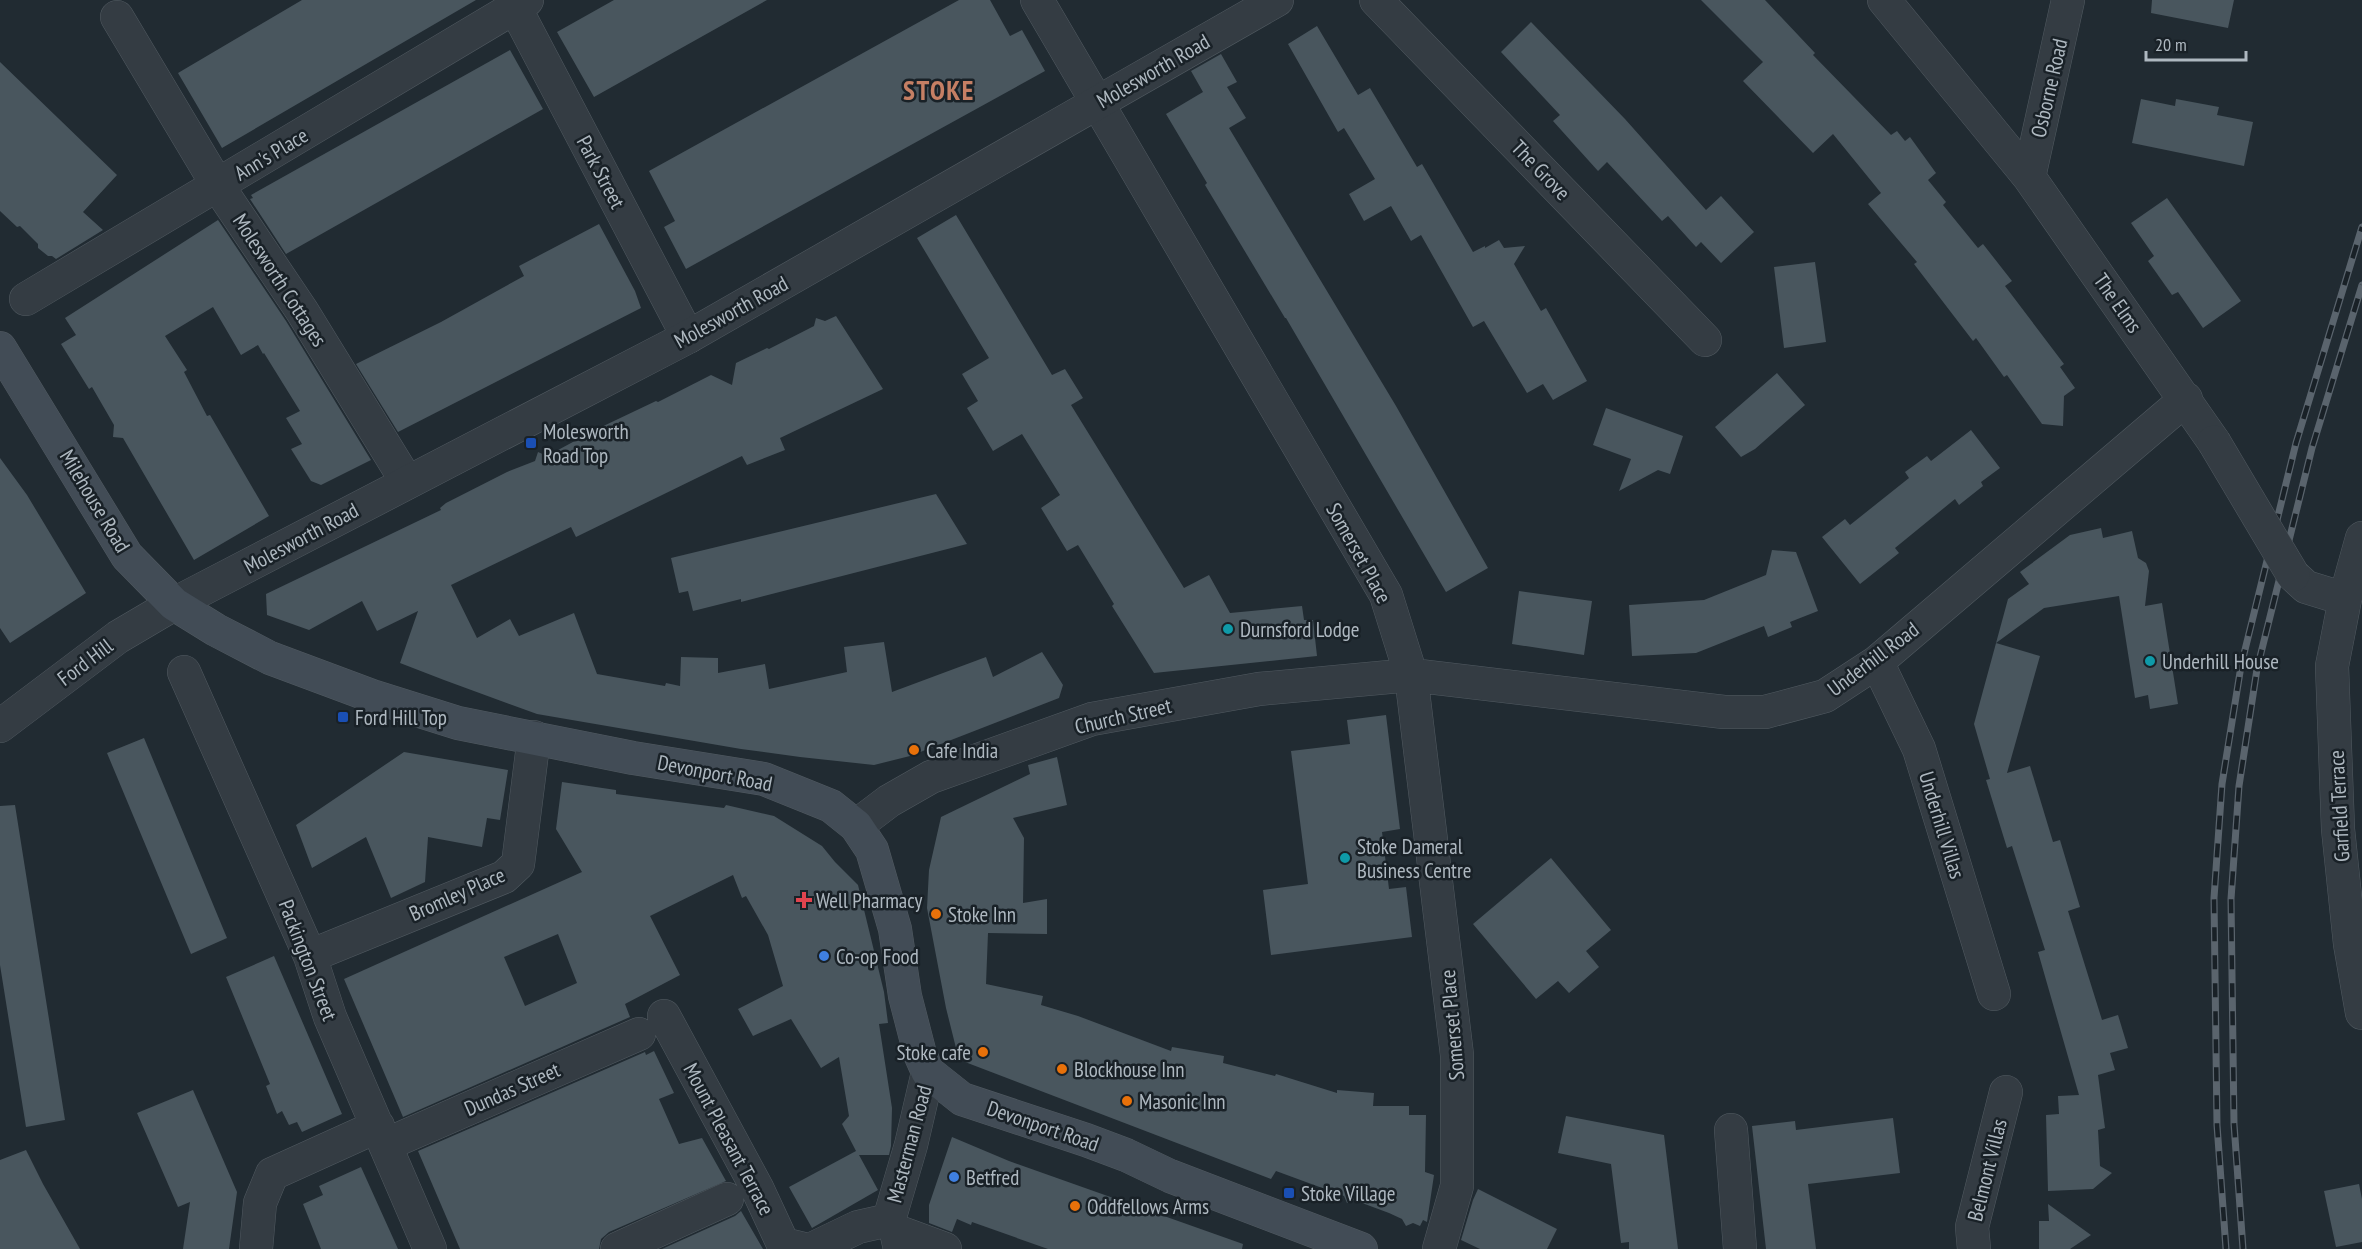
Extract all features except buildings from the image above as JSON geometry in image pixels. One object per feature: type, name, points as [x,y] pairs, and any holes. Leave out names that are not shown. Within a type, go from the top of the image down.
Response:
[{"type":"main road","name":"Milehouse Road","points":[[0,348],[127,556],[174,604],[216,630]]},
{"type":"main road","name":"Devonport Road","points":[[216,630],[270,658],[372,696],[458,723],[633,758],[764,779],[831,806],[856,826],[872,850],[895,929],[905,996],[920,1054],[928,1072],[962,1098],[1086,1140],[1170,1176],[1361,1249]]},
{"type":"street","name":"Somerset Place","points":[[1036,0],[1386,595],[1412,675],[1457,1055],[1457,1186],[1439,1249]]},
{"type":"street","name":"Molesworth Road","points":[[174,604],[688,337],[1277,0]]},
{"type":"street","name":"The Grove","points":[[1376,0],[1705,340]]},
{"type":"street","name":"The Elms","points":[[1884,0],[2029,177],[2186,399],[2293,575],[2306,587],[2345,599]]},
{"type":"street","name":"Osborne Road","points":[[2029,177],[2068,0]]},
{"type":"street","name":"Ann's Place","points":[[26,299],[218,186],[518,2]]},
{"type":"street","name":"Park Street","points":[[518,2],[688,337]]},
{"type":"street","name":"Molesworth Cottages","points":[[117,17],[218,186],[302,311],[407,482]]},
{"type":"street","name":"Underhill Road","points":[[1412,675],[1724,712],[1765,712],[1825,696],[1877,662],[2186,399]]},
{"type":"street","name":"Garfield Terrace","points":[[2362,538],[2345,599],[2332,666],[2350,830],[2350,944],[2362,1013]]},
{"type":"street","name":"Ford Hill","points":[[0,726],[118,637],[174,604]]},
{"type":"street","name":"Underhill Villas","points":[[1877,662],[1919,749],[1994,994]]},
{"type":"street","name":"Packington Street","points":[[184,672],[310,956],[330,1017],[429,1249]]},
{"type":"street","name":"Church Street","points":[[856,826],[889,801],[932,777],[1106,715],[1259,689],[1412,675]]},
{"type":"street","name":"Bromley Place","points":[[310,956],[504,877],[518,864],[534,737]]},
{"type":"street","name":"Dundas Street","points":[[256,1249],[260,1203],[272,1174],[382,1135],[652,1025]]},
{"type":"street","name":"Mount Pleasant Terrace","points":[[652,1025],[757,1188],[783,1244],[804,1249]]},
{"type":"street","name":"Masterman Road","points":[[895,1233],[911,1145],[928,1072]]},
{"type":"street","name":"Belmont Villas","points":[[1974,1249],[1972,1227],[2006,1092]]},
{"type":"street","points":[[1731,1130],[1740,1249]]},
{"type":"street","points":[[617,1249],[727,1199]]},
{"type":"street","points":[[812,1249],[858,1227],[895,1233],[945,1249]]},
{"type":"railway","points":[[2226,1249],[2217,1125],[2214,898],[2222,784],[2241,666],[2296,443],[2362,227]]},
{"type":"railway","points":[[2243,1249],[2234,1124],[2231,899],[2239,786],[2257,669],[2312,448],[2362,285]]},
{"type":"place","name":"Molesworth Road Top","points":[[531,443]]},
{"type":"place","name":"Durnsford Lodge","points":[[1228,629]]},
{"type":"place","name":"Underhill House","points":[[2150,661]]},
{"type":"place","name":"Ford Hill Top","points":[[343,717]]},
{"type":"place","name":"Cafe India","points":[[914,750]]},
{"type":"place","name":"Stoke Dameral Business Centre","points":[[1345,858]]},
{"type":"place","name":"Well Pharmacy","points":[[804,900]]},
{"type":"place","name":"Stoke Inn","points":[[936,914]]},
{"type":"place","name":"Co-op Food","points":[[824,956]]},
{"type":"place","name":"Stoke cafe","points":[[983,1052]]},
{"type":"place","name":"Blockhouse Inn","points":[[1062,1069]]},
{"type":"place","name":"Masonic Inn","points":[[1127,1101]]},
{"type":"place","name":"Betfred","points":[[954,1177]]},
{"type":"place","name":"Stoke Village","points":[[1289,1193]]},
{"type":"place","name":"Oddfellows Arms","points":[[1075,1206]]},
{"type":"district","name":"STOKE","points":[[939,90]]}]
